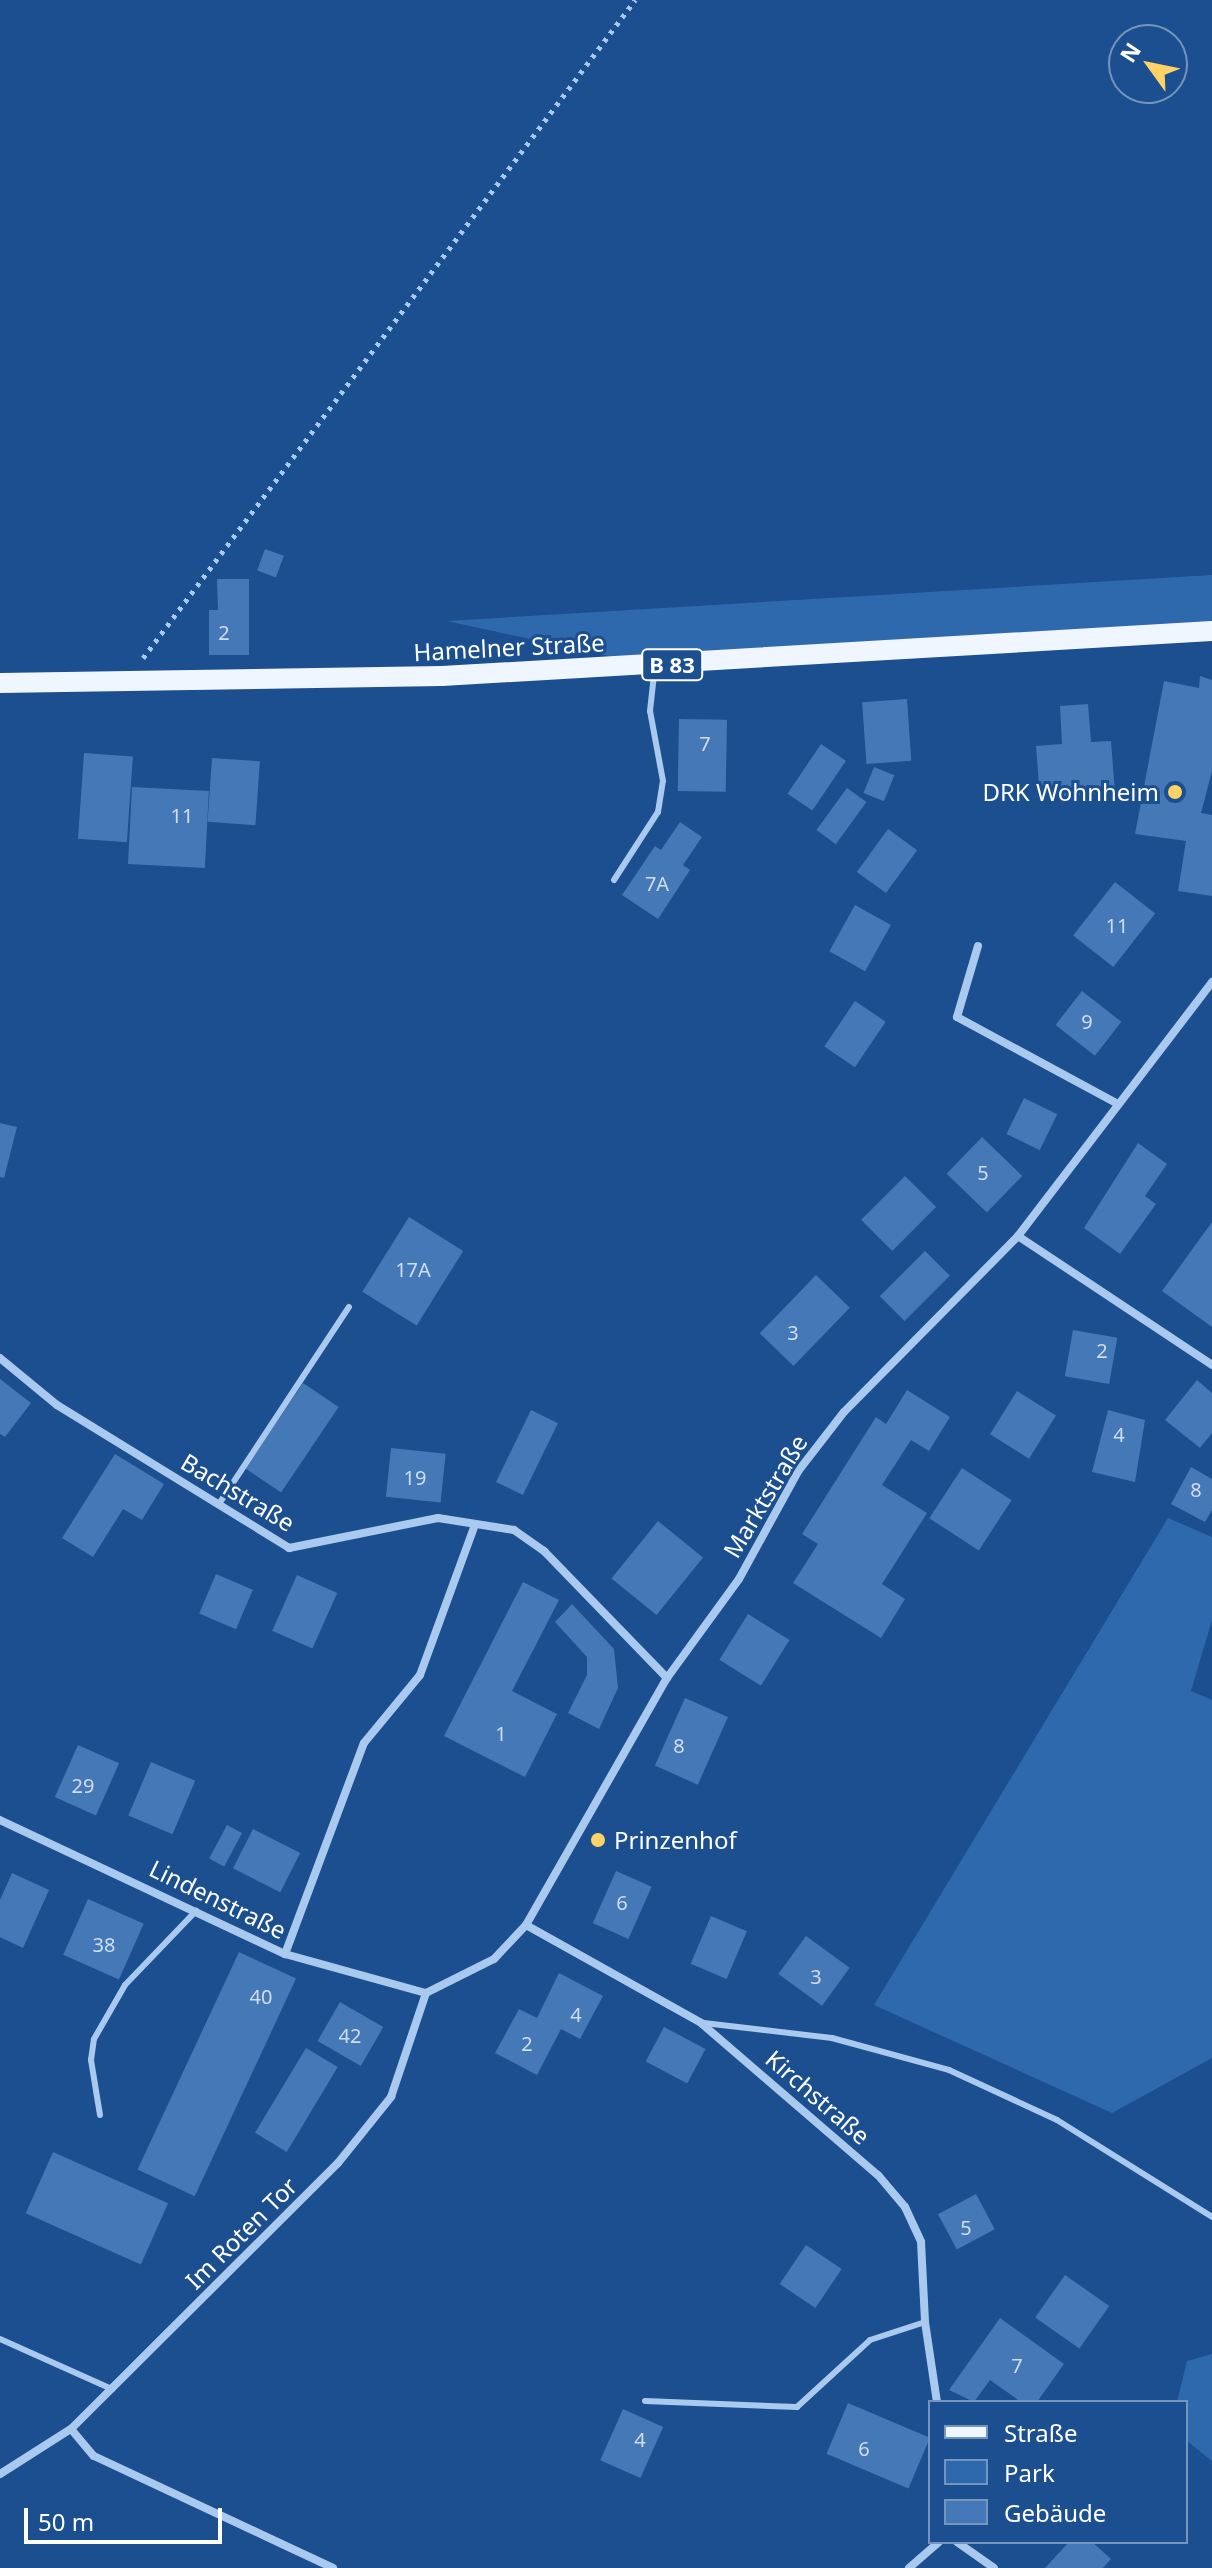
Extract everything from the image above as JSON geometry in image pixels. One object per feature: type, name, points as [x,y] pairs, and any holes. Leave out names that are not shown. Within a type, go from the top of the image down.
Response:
[{"type":"main road","name":"Hamelner Straße","points":[[0,683],[131,685],[655,666],[1212,631]]},
{"type":"street","points":[[978,946],[957,1017],[1118,1104]]},
{"type":"street","name":"Marktstraße","points":[[426,1993],[456,1982],[494,1959],[526,1925],[667,1678],[701,1638],[799,1470],[844,1412],[1018,1236],[1212,982]]},
{"type":"street","points":[[1018,1236],[1212,1365]]},
{"type":"street","name":"Bachstraße","points":[[0,1358],[57,1405],[289,1548],[438,1518],[514,1530],[544,1551],[667,1678]]},
{"type":"street","points":[[285,1954],[364,1743],[420,1675],[475,1525]]},
{"type":"street","name":"Lindenstraße","points":[[0,1820],[285,1954],[426,1993]]},
{"type":"street","name":"Kirchstraße","points":[[526,1925],[701,2023],[878,2175],[905,2207],[921,2242],[925,2322],[937,2400]]},
{"type":"street","name":"Im Roten Tor","points":[[0,2474],[71,2429],[338,2163],[391,2097],[426,1993]]},
{"type":"street","points":[[71,2429],[94,2456],[333,2568]]},
{"type":"street","points":[[909,2568],[937,2544]]},
{"type":"street","points":[[960,2544],[994,2568]]},
{"type":"lane","points":[[614,880],[658,812],[663,781],[650,711],[655,666]]},
{"type":"lane","points":[[219,1504],[349,1307]]},
{"type":"lane","points":[[100,2115],[91,2060],[94,2039],[125,1985],[196,1911]]},
{"type":"lane","points":[[701,2023],[832,2038],[949,2070],[1057,2120],[1212,2217]]},
{"type":"lane","points":[[645,2401],[797,2407],[870,2340],[925,2322]]},
{"type":"lane","points":[[0,2339],[112,2389]]},
{"type":"path","points":[[131,685],[149,645],[635,0]]},
{"type":"green space","points":[[1212,575],[1212,631],[655,666],[447,621]]},
{"type":"green space","points":[[1168,1518],[1212,1537],[1212,1620],[1191,1691],[1212,1700],[1212,2058],[1112,2113],[874,2005]]},
{"type":"green space","points":[[1212,2354],[1212,2461],[1188,2442],[1188,2400],[1177,2400],[1187,2361]]},
{"type":"building","points":[[265,549],[284,556],[276,577],[257,571]]},
{"type":"building","points":[[217,579],[249,579],[249,655],[209,655],[209,610],[218,610]]},
{"type":"building","name":"DRK Wohnheim","points":[[1200,676],[1212,680],[1212,771],[1201,813],[1212,815],[1212,896],[1178,891],[1186,841],[1135,834],[1164,681],[1199,688]]},
{"type":"building","points":[[907,699],[911,761],[866,764],[862,702]]},
{"type":"building","points":[[1088,704],[1091,742],[1111,741],[1115,793],[1040,798],[1036,746],[1062,744],[1060,706]]},
{"type":"building","points":[[679,719],[727,720],[726,792],[678,791]]},
{"type":"building","points":[[821,744],[846,761],[812,811],[787,794]]},
{"type":"building","points":[[84,753],[133,756],[127,842],[78,839]]},
{"type":"building","points":[[212,758],[260,761],[255,825],[208,822]]},
{"type":"building","points":[[874,767],[894,775],[884,801],[864,793]]},
{"type":"building","points":[[132,787],[209,791],[205,868],[128,864]]},
{"type":"building","points":[[847,788],[866,802],[836,844],[816,830]]},
{"type":"building","points":[[680,822],[702,837],[683,865],[690,870],[658,919],[622,895],[655,846],[661,850]]},
{"type":"building","points":[[888,829],[917,850],[886,893],[857,872]]},
{"type":"building","points":[[1115,882],[1155,913],[1113,967],[1073,936]]},
{"type":"building","points":[[855,905],[891,925],[865,971],[829,951]]},
{"type":"building","points":[[1082,991],[1121,1022],[1095,1056],[1056,1025]]},
{"type":"building","points":[[855,1001],[886,1022],[855,1067],[824,1047]]},
{"type":"building","points":[[1024,1098],[1057,1114],[1040,1150],[1006,1134]]},
{"type":"building","points":[[0,1123],[17,1127],[4,1178],[0,1177]]},
{"type":"building","points":[[982,1137],[1022,1176],[987,1213],[947,1174]]},
{"type":"building","points":[[1138,1143],[1167,1164],[1145,1196],[1156,1204],[1120,1254],[1084,1228]]},
{"type":"building","points":[[905,1176],[936,1207],[892,1251],[861,1220]]},
{"type":"building","points":[[409,1217],[463,1251],[417,1326],[362,1292]]},
{"type":"building","points":[[1212,1222],[1212,1327],[1162,1291]]},
{"type":"building","points":[[925,1251],[950,1276],[904,1321],[880,1296]]},
{"type":"building","points":[[816,1275],[850,1308],[794,1366],[760,1333]]},
{"type":"building","points":[[1073,1330],[1117,1338],[1109,1384],[1065,1376]]},
{"type":"building","points":[[0,1379],[31,1403],[5,1437],[0,1434]]},
{"type":"building","points":[[1197,1380],[1212,1393],[1212,1433],[1200,1448],[1165,1420]]},
{"type":"building","points":[[303,1383],[339,1407],[281,1492],[245,1468]]},
{"type":"building","points":[[907,1390],[950,1417],[929,1451],[911,1440],[882,1485],[927,1513],[882,1584],[905,1599],[881,1638],[793,1583],[818,1544],[802,1534],[876,1417],[886,1424]]},
{"type":"building","points":[[1017,1391],[1056,1415],[1029,1459],[990,1434]]},
{"type":"building","points":[[531,1410],[558,1423],[523,1495],[496,1482]]},
{"type":"building","points":[[1108,1410],[1145,1420],[1135,1482],[1092,1472]]},
{"type":"building","points":[[391,1448],[446,1454],[441,1502],[386,1497]]},
{"type":"building","points":[[115,1454],[164,1484],[142,1520],[123,1509],[93,1557],[62,1538]]},
{"type":"building","points":[[1191,1467],[1212,1479],[1212,1510],[1205,1522],[1171,1504]]},
{"type":"building","points":[[962,1468],[1011,1500],[979,1550],[929,1518]]},
{"type":"building","points":[[658,1521],[703,1558],[657,1615],[611,1579]]},
{"type":"building","points":[[216,1574],[253,1590],[236,1629],[199,1614]]},
{"type":"building","points":[[297,1575],[337,1593],[312,1649],[272,1631]]},
{"type":"building","points":[[523,1582],[559,1600],[512,1691],[557,1714],[525,1777],[444,1736]]},
{"type":"building","points":[[572,1604],[614,1649],[618,1688],[599,1729],[568,1713],[587,1675],[587,1657],[555,1622]]},
{"type":"building","points":[[748,1614],[790,1640],[761,1686],[719,1660]]},
{"type":"building","points":[[685,1698],[728,1717],[698,1785],[655,1766]]},
{"type":"building","points":[[78,1745],[119,1763],[96,1815],[55,1797]]},
{"type":"building","points":[[151,1762],[195,1781],[173,1834],[128,1815]]},
{"type":"building","points":[[227,1825],[242,1833],[224,1867],[209,1859]]},
{"type":"building","points":[[253,1829],[300,1853],[280,1892],[233,1868]]},
{"type":"building","points":[[616,1871],[652,1887],[628,1939],[593,1923]]},
{"type":"building","points":[[12,1873],[49,1890],[23,1948],[0,1937],[0,1900]]},
{"type":"building","points":[[88,1899],[144,1924],[119,1980],[63,1955]]},
{"type":"building","points":[[711,1916],[747,1931],[727,1979],[691,1964]]},
{"type":"building","points":[[806,1936],[850,1968],[822,2006],[778,1974]]},
{"type":"building","points":[[239,1952],[296,1979],[195,2196],[138,2170]]},
{"type":"building","points":[[559,1973],[603,1996],[580,2039],[561,2029],[537,2075],[495,2053],[519,2009],[537,2018]]},
{"type":"building","points":[[340,2002],[383,2027],[361,2066],[318,2041]]},
{"type":"building","points":[[664,2027],[705,2049],[687,2084],[646,2061]]},
{"type":"building","points":[[306,2048],[338,2067],[287,2152],[255,2133]]},
{"type":"building","points":[[53,2152],[168,2203],[141,2264],[26,2213]]},
{"type":"building","points":[[976,2194],[995,2229],[957,2250],[938,2214]]},
{"type":"building","points":[[806,2245],[842,2269],[815,2308],[780,2284]]},
{"type":"building","points":[[1065,2275],[1109,2306],[1079,2349],[1035,2318]]},
{"type":"building","points":[[1000,2318],[1064,2364],[1038,2400],[1018,2400],[990,2380],[975,2400],[949,2390]]},
{"type":"building","points":[[848,2403],[928,2437],[908,2488],[827,2454]]},
{"type":"building","points":[[623,2409],[663,2427],[640,2478],[600,2460]]},
{"type":"building","points":[[1067,2544],[1094,2544],[1111,2559],[1103,2568],[1045,2568]]},
{"type":"place","name":"DRK Wohnheim","points":[[1175,792]]},
{"type":"place","name":"Prinzenhof","points":[[598,1840]]}]
